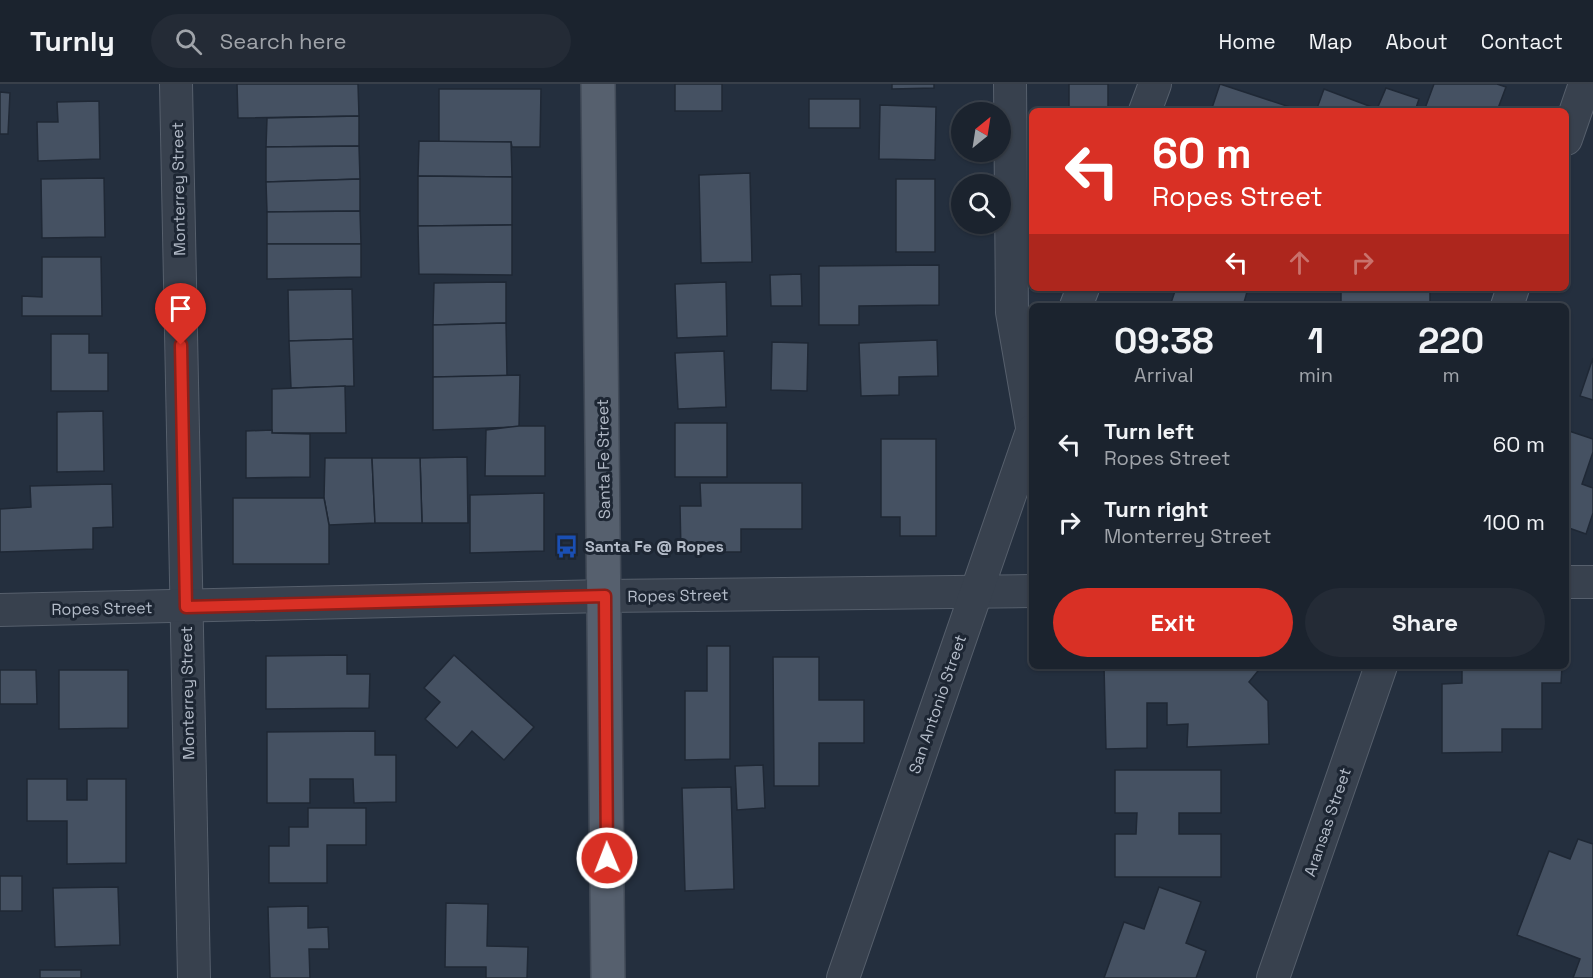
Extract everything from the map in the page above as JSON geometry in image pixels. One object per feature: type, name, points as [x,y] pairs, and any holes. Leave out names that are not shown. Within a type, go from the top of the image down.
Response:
[{"type":"main road","name":"Santa Fe Street","points":[[598,84],[608,978]]},
{"type":"street","name":"Monterrey Street","points":[[176,84],[194,978]]},
{"type":"street","points":[[1010,84],[1012,312],[1029,411]]},
{"type":"street","points":[[1146,108],[1155,84]]},
{"type":"street","points":[[1569,130],[1585,84]]},
{"type":"street","name":"San Antonio Street","points":[[843,978],[1029,438]]},
{"type":"street","points":[[1569,582],[1593,582]]},
{"type":"street","name":"Ropes Street","points":[[0,610],[605,596],[1029,591]]},
{"type":"street","name":"Aransas Street","points":[[1273,978],[1380,669]]},
{"type":"building","points":[[237,84],[358,84],[359,116],[238,118]]},
{"type":"building","points":[[675,84],[722,84],[722,111],[675,111]]},
{"type":"building","points":[[892,84],[934,84],[934,88],[892,89]]},
{"type":"building","points":[[1069,84],[1108,84],[1108,108],[1069,108]]},
{"type":"building","points":[[1220,84],[1293,108],[1212,108]]},
{"type":"building","points":[[1434,84],[1497,84],[1506,87],[1498,108],[1425,108]]},
{"type":"building","points":[[1386,88],[1419,99],[1416,108],[1377,108]]},
{"type":"building","points":[[439,89],[541,89],[540,147],[512,147],[511,142],[439,142]]},
{"type":"building","points":[[1324,89],[1374,108],[1317,108]]},
{"type":"building","points":[[0,92],[10,93],[8,134],[0,134]]},
{"type":"building","points":[[809,99],[860,99],[860,128],[809,128]]},
{"type":"building","points":[[99,101],[100,159],[38,161],[37,122],[58,122],[57,102]]},
{"type":"building","points":[[880,105],[936,107],[935,160],[879,159]]},
{"type":"building","points":[[359,116],[359,146],[266,147],[267,118]]},
{"type":"building","points":[[419,141],[511,142],[512,177],[418,176]]},
{"type":"building","points":[[359,146],[360,179],[266,182],[266,147]]},
{"type":"building","points":[[750,173],[752,262],[701,263],[699,175]]},
{"type":"building","points":[[418,176],[512,177],[512,225],[418,226]]},
{"type":"building","points":[[104,178],[105,237],[42,238],[41,179]]},
{"type":"building","points":[[360,179],[360,211],[267,212],[266,182]]},
{"type":"building","points":[[896,179],[935,179],[935,252],[896,252]]},
{"type":"building","points":[[360,211],[361,244],[267,244],[267,212]]},
{"type":"building","points":[[512,225],[512,275],[419,274],[418,226]]},
{"type":"building","points":[[267,244],[361,244],[361,277],[267,279]]},
{"type":"building","points":[[42,257],[101,257],[102,316],[22,316],[22,296],[42,297]]},
{"type":"building","points":[[939,265],[939,305],[859,306],[859,325],[819,325],[819,266]]},
{"type":"building","points":[[801,274],[802,306],[771,306],[770,275]]},
{"type":"building","points":[[506,282],[506,323],[433,325],[434,283]]},
{"type":"building","points":[[726,282],[727,336],[677,338],[675,284]]},
{"type":"building","points":[[352,289],[353,339],[289,341],[288,290]]},
{"type":"building","points":[[1175,291],[1247,292],[1244,303],[1171,303]]},
{"type":"building","points":[[1341,291],[1430,291],[1430,303],[1341,303]]},
{"type":"building","points":[[506,323],[507,376],[433,377],[433,325]]},
{"type":"building","points":[[51,334],[89,334],[89,353],[108,353],[108,391],[51,391]]},
{"type":"building","points":[[353,339],[354,386],[291,388],[289,341]]},
{"type":"building","points":[[937,340],[938,376],[899,377],[899,395],[861,396],[859,343]]},
{"type":"building","points":[[772,342],[808,343],[807,391],[771,390]]},
{"type":"building","points":[[724,351],[726,407],[678,409],[675,353]]},
{"type":"building","points":[[1593,358],[1593,400],[1580,396]]},
{"type":"building","points":[[520,375],[519,427],[433,430],[433,377]]},
{"type":"building","points":[[345,386],[346,433],[272,433],[272,389]]},
{"type":"building","points":[[103,411],[104,471],[57,472],[57,412]]},
{"type":"building","points":[[675,423],[727,423],[727,477],[675,477]]},
{"type":"building","points":[[545,426],[545,476],[485,476],[486,430]]},
{"type":"building","points":[[272,430],[272,433],[310,434],[310,477],[246,478],[246,431]]},
{"type":"building","points":[[1569,431],[1593,439],[1593,452],[1582,484],[1593,488],[1593,513],[1586,534],[1569,528]]},
{"type":"building","points":[[881,439],[936,439],[936,536],[900,536],[900,517],[881,517]]},
{"type":"building","points":[[467,457],[468,523],[422,523],[420,458]]},
{"type":"building","points":[[325,458],[372,458],[375,523],[329,525],[324,498]]},
{"type":"building","points":[[372,458],[420,458],[422,523],[375,523]]},
{"type":"building","points":[[700,483],[802,483],[802,529],[741,529],[741,552],[681,552],[680,506],[701,506]]},
{"type":"building","points":[[112,484],[113,527],[93,528],[93,549],[0,552],[0,509],[31,507],[30,486]]},
{"type":"building","points":[[544,493],[544,551],[470,553],[470,495]]},
{"type":"building","points":[[233,498],[324,498],[329,525],[329,564],[233,564]]},
{"type":"building","points":[[707,646],[730,646],[730,759],[685,760],[685,691],[707,691]]},
{"type":"building","points":[[347,655],[347,674],[370,674],[369,708],[266,709],[266,656]]},
{"type":"building","points":[[454,655],[534,727],[504,760],[472,731],[457,748],[425,719],[440,702],[424,688]]},
{"type":"building","points":[[773,657],[819,657],[819,700],[864,700],[864,743],[819,743],[819,786],[774,786]]},
{"type":"building","points":[[1104,669],[1260,669],[1249,682],[1268,701],[1269,744],[1187,747],[1188,724],[1167,725],[1167,703],[1147,703],[1147,748],[1106,749]]},
{"type":"building","points":[[1462,669],[1562,669],[1561,683],[1542,683],[1542,729],[1502,729],[1502,752],[1442,753],[1442,684],[1462,683]]},
{"type":"building","points":[[0,670],[36,670],[37,704],[0,704]]},
{"type":"building","points":[[59,670],[128,670],[128,728],[59,729]]},
{"type":"building","points":[[375,731],[375,755],[396,755],[396,802],[354,803],[353,779],[310,779],[310,803],[267,803],[267,732]]},
{"type":"building","points":[[763,765],[765,808],[737,810],[735,766]]},
{"type":"building","points":[[1115,770],[1221,770],[1221,813],[1179,813],[1179,834],[1221,834],[1221,877],[1115,877],[1115,834],[1136,834],[1137,813],[1115,813]]},
{"type":"building","points":[[27,779],[67,779],[67,800],[87,800],[87,779],[126,779],[126,863],[67,864],[67,821],[27,821]]},
{"type":"building","points":[[731,787],[734,889],[685,891],[682,788]]},
{"type":"building","points":[[308,808],[366,808],[366,845],[327,845],[327,883],[269,883],[269,846],[289,846],[289,827],[308,827]]},
{"type":"building","points":[[1578,839],[1593,844],[1593,978],[1573,978],[1580,959],[1517,935],[1549,851],[1570,859]]},
{"type":"building","points":[[0,876],[22,876],[22,911],[0,911]]},
{"type":"building","points":[[118,887],[120,945],[55,947],[53,888]]},
{"type":"building","points":[[1159,887],[1201,902],[1186,943],[1206,951],[1196,978],[1104,978],[1124,922],[1144,929]]},
{"type":"building","points":[[446,903],[488,904],[487,946],[528,947],[527,978],[486,978],[486,967],[445,967]]},
{"type":"building","points":[[308,906],[308,928],[328,927],[329,949],[309,949],[310,978],[270,978],[268,907]]},
{"type":"building","points":[[40,970],[81,970],[81,978],[40,978]]},
{"type":"place","name":"Santa Fe @ Ropes","points":[[567,546]]},
{"type":"route","points":[[181,345],[186,607],[605,596],[607,858]]}]
